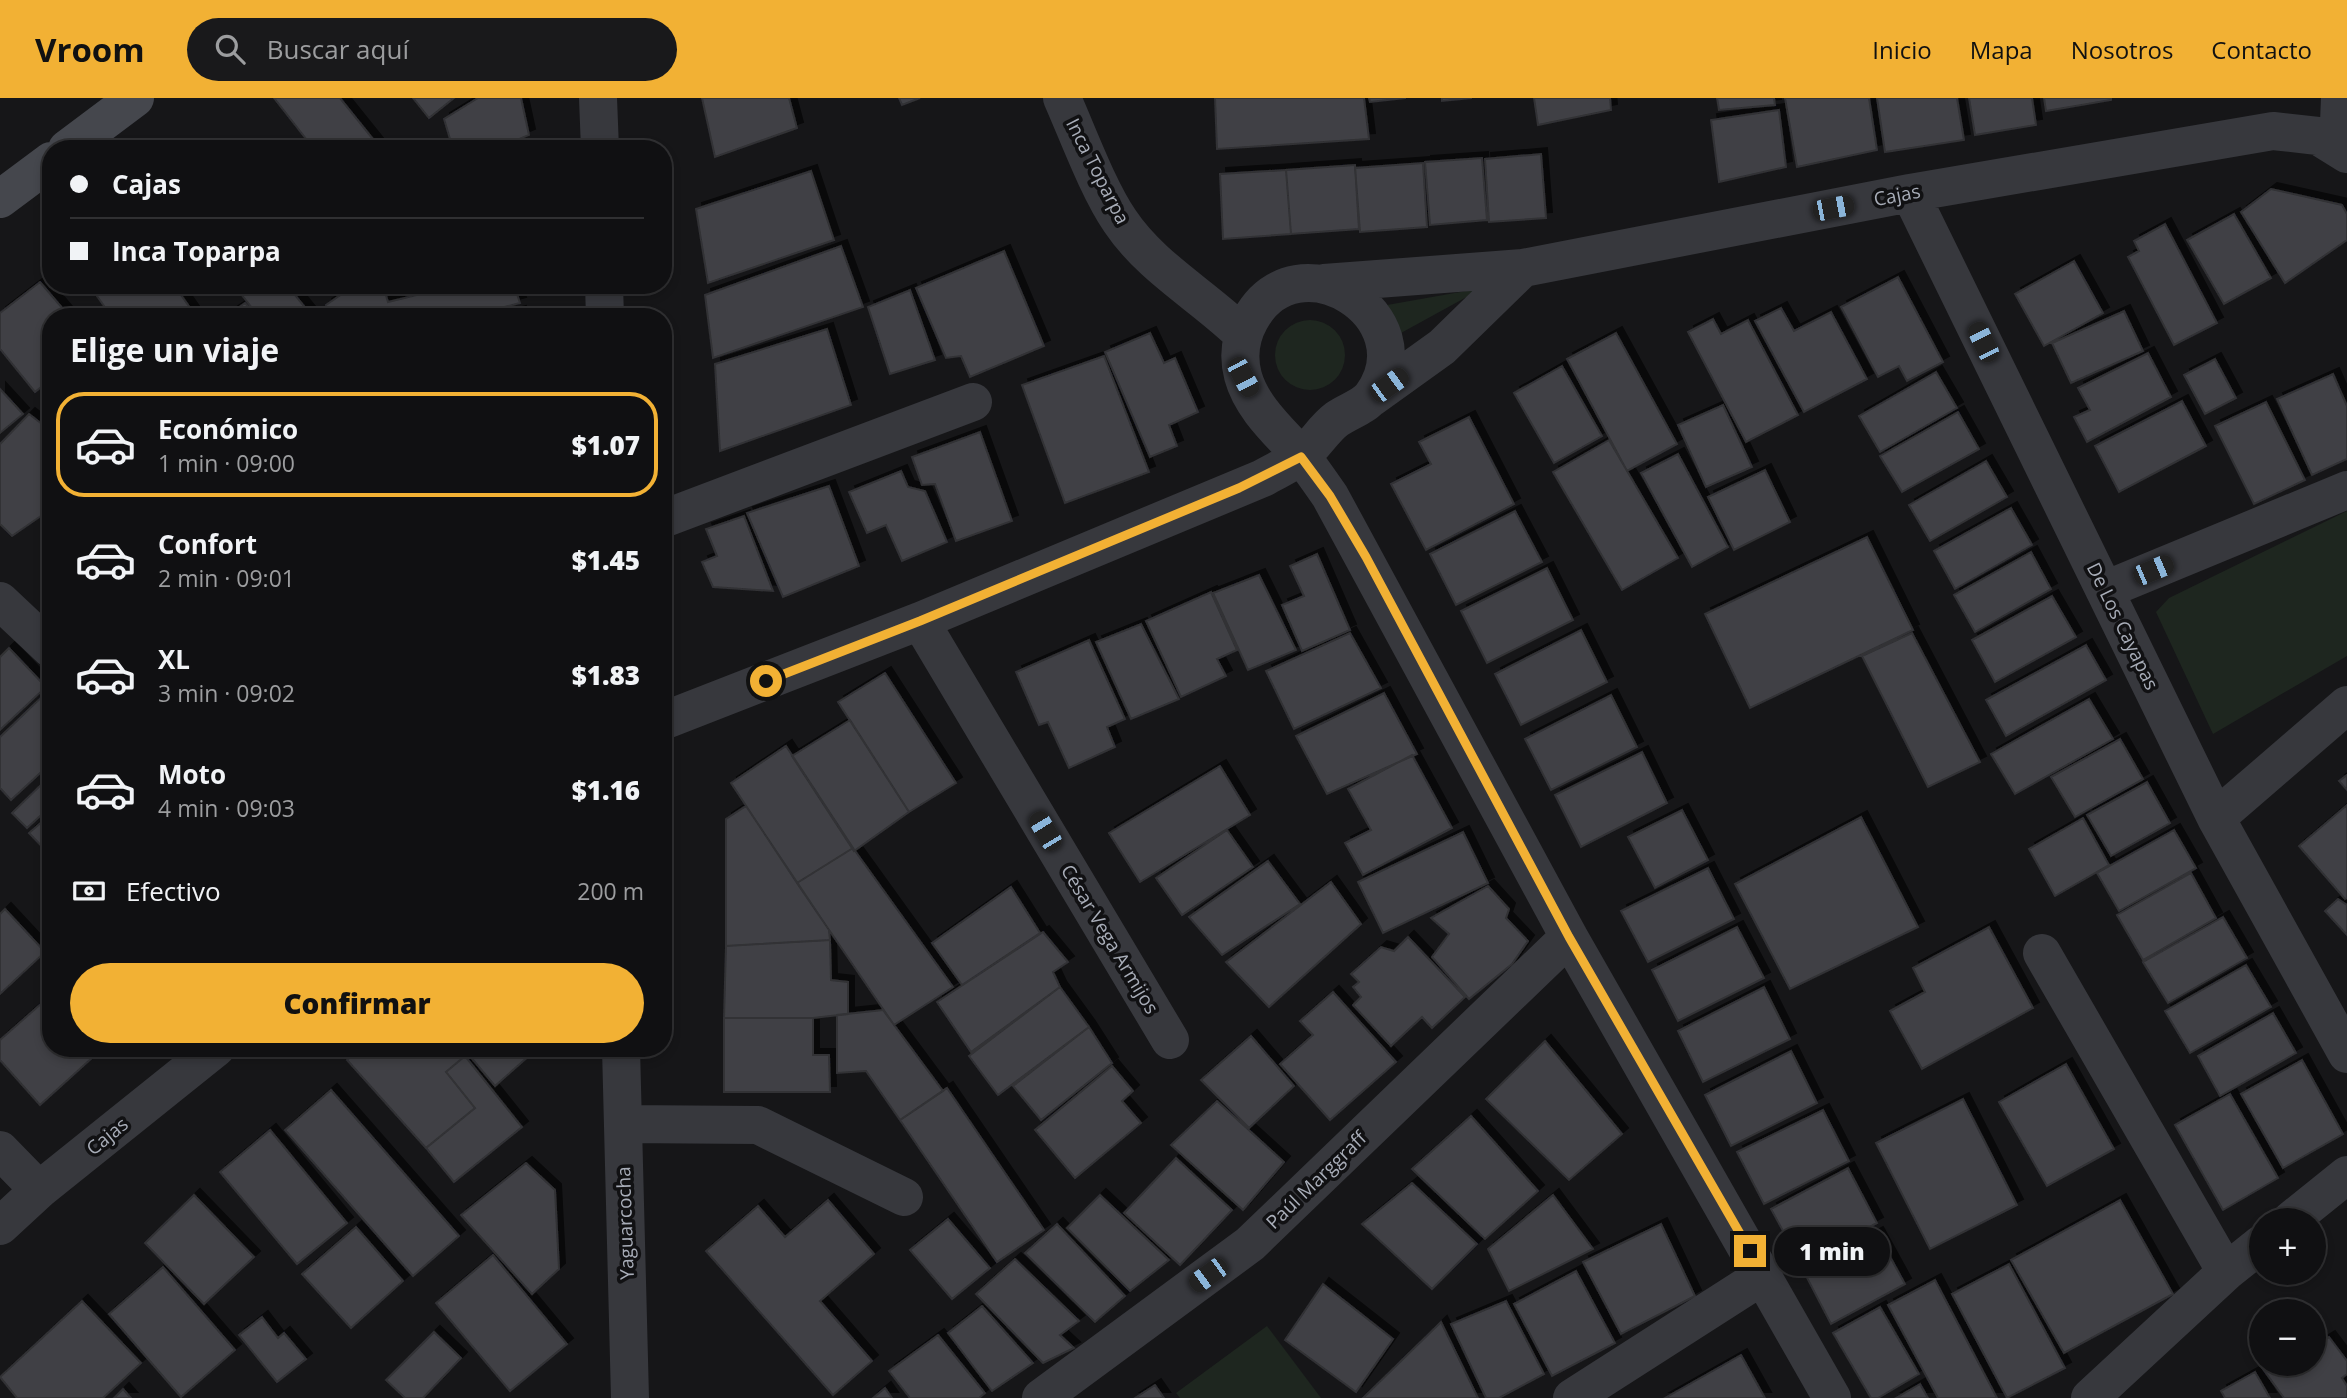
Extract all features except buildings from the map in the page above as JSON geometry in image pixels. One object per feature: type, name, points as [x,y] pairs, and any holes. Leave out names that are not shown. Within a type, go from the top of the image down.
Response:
[{"type":"main road","points":[[77,140],[120,102]]},
{"type":"main road","points":[[0,199],[42,168]]},
{"type":"street","points":[[598,98],[600,140]]},
{"type":"street","name":"Inca Toparpa","points":[[1062,98],[1119,221],[1166,273],[1211,304],[1239,331],[1244,331]]},
{"type":"street","points":[[2340,98],[2343,150]]},
{"type":"street","name":"Cajas","points":[[1244,331],[1255,311],[1273,294],[1296,284],[1523,268],[1910,193],[2273,131],[2318,136],[2343,150]]},
{"type":"street","name":"De Los Cayapas","points":[[1910,193],[2216,818],[2347,1054]]},
{"type":"street","points":[[672,717],[920,621],[1264,478],[1301,457],[1336,419],[1371,398],[1443,347],[1523,268]]},
{"type":"street","name":"Cajas","points":[[1320,284],[1344,290],[1364,304],[1378,324],[1386,358],[1381,379],[1371,398]]},
{"type":"street","points":[[1244,331],[1240,349],[1243,377],[1254,398],[1272,427],[1301,457],[1330,496],[1366,557],[1569,937],[1832,1398]]},
{"type":"street","points":[[672,516],[973,402]]},
{"type":"street","points":[[2105,590],[2347,490]]},
{"type":"street","points":[[0,601],[42,641]]},
{"type":"street","name":"César Vega Armijos","points":[[920,621],[1170,1040]]},
{"type":"street","points":[[2216,818],[2347,705]]},
{"type":"street","name":"Paúl Marggraff","points":[[1041,1398],[1250,1244],[1569,937]]},
{"type":"street","points":[[2042,953],[2226,1272]]},
{"type":"street","name":"Cajas","points":[[0,1226],[39,1190],[205,1057]]},
{"type":"street","name":"Yaguarcocha","points":[[621,1057],[630,1398]]},
{"type":"street","points":[[623,1124],[758,1125],[904,1197]]},
{"type":"street","points":[[0,1150],[39,1190]]},
{"type":"street","points":[[2306,1208],[2347,1175]]},
{"type":"street","points":[[2090,1398],[2249,1254]]},
{"type":"street","points":[[1572,1398],[1764,1275]]},
{"type":"shaded area","points":[[1483,288],[1401,333],[1387,305]]},
{"type":"shaded area","points":[[1310,320],[1329,326],[1339,336],[1345,355],[1339,374],[1329,384],[1310,390],[1291,384],[1281,374],[1275,355],[1281,336],[1291,326]]},
{"type":"shaded area","points":[[2347,511],[2347,656],[2213,734],[2156,612],[2169,598]]},
{"type":"shaded area","points":[[1267,1326],[1321,1398],[1180,1398],[1176,1393]]},
{"type":"route","points":[[766,681],[920,621],[1264,478],[1301,457],[1330,496],[1366,557],[1569,937],[1750,1251]]}]
